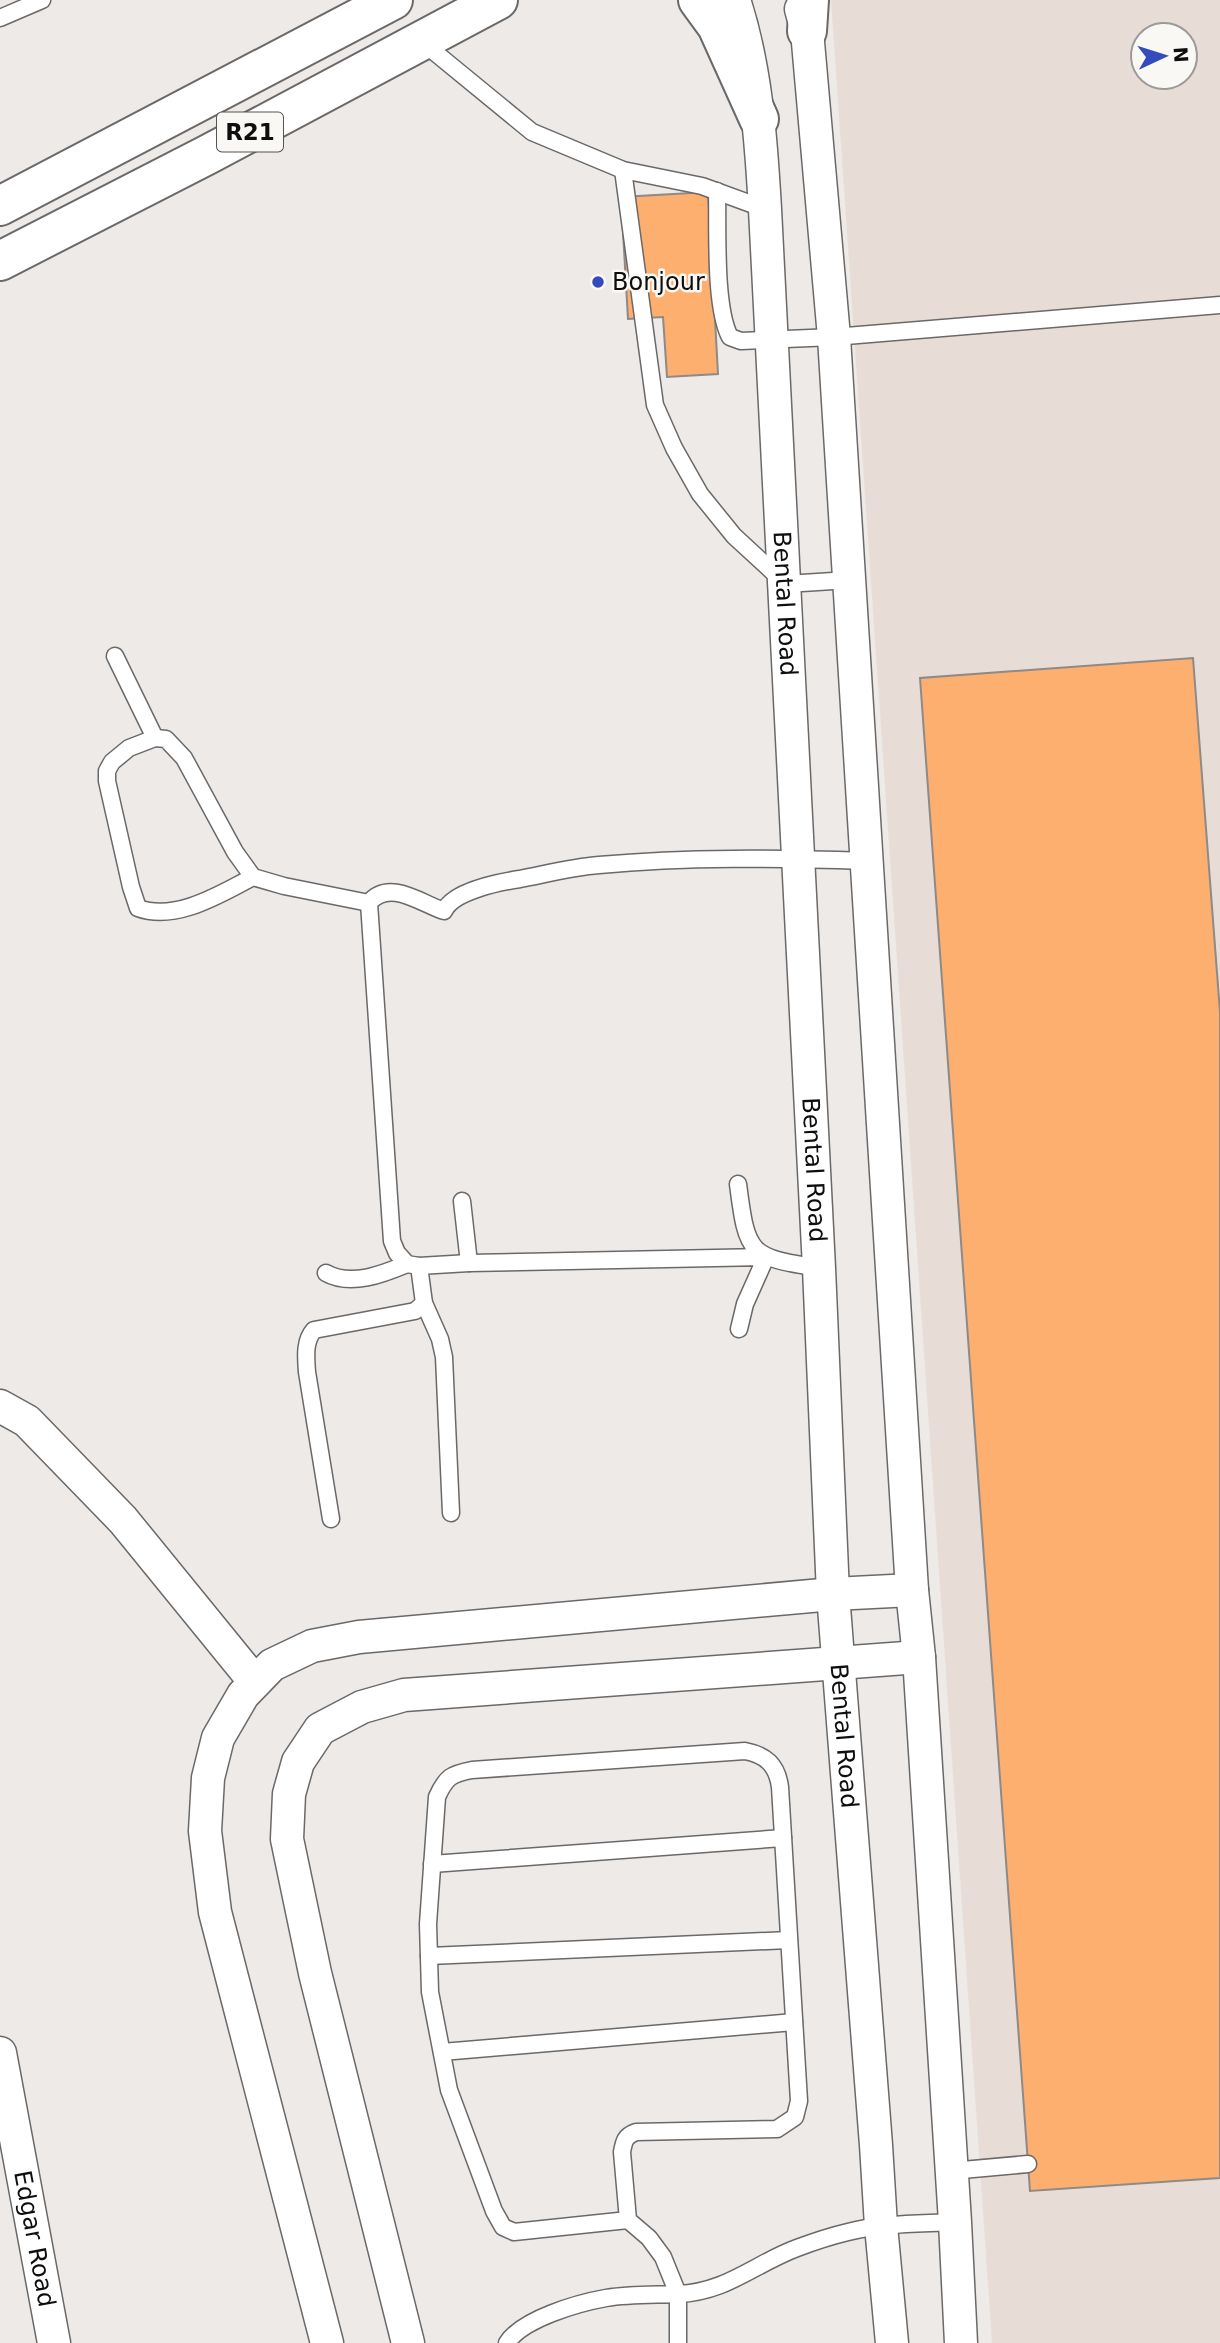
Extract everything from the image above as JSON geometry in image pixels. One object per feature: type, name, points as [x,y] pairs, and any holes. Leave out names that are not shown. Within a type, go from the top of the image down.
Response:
[{"type":"main road","name":"R21","points":[[0,206],[393,0]]},
{"type":"main road","name":"R21","points":[[0,261],[207,155],[498,0]]},
{"type":"main road","points":[[698,0],[717,26],[759,119]]},
{"type":"street","name":"Bental Road","points":[[734,0],[740,17],[759,119],[786,584],[820,1268],[833,1594],[892,2343]]},
{"type":"street","points":[[805,10],[834,337],[961,2343]]},
{"type":"street","points":[[0,1406],[27,1421],[123,1520],[255,1682]]},
{"type":"street","points":[[327,2343],[215,1912],[205,1832],[208,1778],[218,1738],[243,1695],[272,1665],[312,1646],[359,1637],[833,1594],[912,1590]]},
{"type":"street","points":[[408,2343],[315,1973],[287,1839],[289,1794],[298,1762],[320,1729],[362,1707],[404,1695],[919,1657]]},
{"type":"street","name":"Edgar Road","points":[[0,2053],[54,2343]]},
{"type":"lane","points":[[0,18],[42,0]]},
{"type":"lane","points":[[421,41],[532,132],[623,170],[702,186],[765,209]]},
{"type":"lane","points":[[623,170],[655,405],[699,494],[734,536],[786,584],[849,579]]},
{"type":"lane","points":[[717,191],[720,291],[724,327],[730,337],[741,341],[834,337],[1220,305]]},
{"type":"lane","points":[[115,656],[155,738]]},
{"type":"lane","points":[[253,877],[211,898],[173,911],[158,912],[138,908],[107,781],[111,762],[130,748],[155,738],[166,739],[184,758],[235,852],[253,877],[369,903]]},
{"type":"lane","points":[[451,1513],[444,1357],[413,1265],[397,1253],[392,1241],[369,903],[374,897],[383,894],[401,893],[444,911],[447,904],[461,896],[495,883],[597,865],[714,858],[866,861]]},
{"type":"lane","points":[[738,1184],[747,1238],[766,1257],[778,1262],[820,1268]]},
{"type":"lane","points":[[462,1201],[469,1263]]},
{"type":"lane","points":[[326,1273],[335,1278],[366,1278],[413,1265],[766,1257]]},
{"type":"lane","points":[[739,1329],[745,1304],[766,1257]]},
{"type":"lane","points":[[331,1519],[306,1372],[309,1335],[314,1330],[415,1311],[424,1303]]},
{"type":"lane","points":[[628,2220],[521,2232],[509,2231],[503,2227],[494,2211],[449,2090],[430,1992],[428,1924],[437,1797],[444,1782],[458,1773],[486,1769],[745,1751],[759,1754],[770,1762],[779,1779],[799,2101],[795,2117],[777,2129],[636,2132],[628,2135],[624,2142],[622,2152],[628,2220],[649,2238],[663,2257],[678,2294],[678,2343]]},
{"type":"lane","points":[[432,1864],[783,1838]]},
{"type":"lane","points":[[429,1956],[789,1940]]},
{"type":"lane","points":[[442,2052],[794,2022]]},
{"type":"lane","points":[[951,2171],[1028,2164]]},
{"type":"lane","points":[[507,2343],[512,2334],[525,2325],[569,2308],[606,2298],[697,2293],[715,2288],[794,2249],[847,2232],[881,2226],[955,2222]]},
{"type":"shaded area","points":[[831,0],[1220,0],[1220,2343],[992,2343]]},
{"type":"building","points":[[708,192],[718,374],[667,377],[663,317],[628,319],[621,197]]},
{"type":"building","points":[[1193,658],[1220,1012],[1220,2178],[1030,2191],[920,678]]},
{"type":"place","name":"Bonjour","points":[[598,282]]}]
